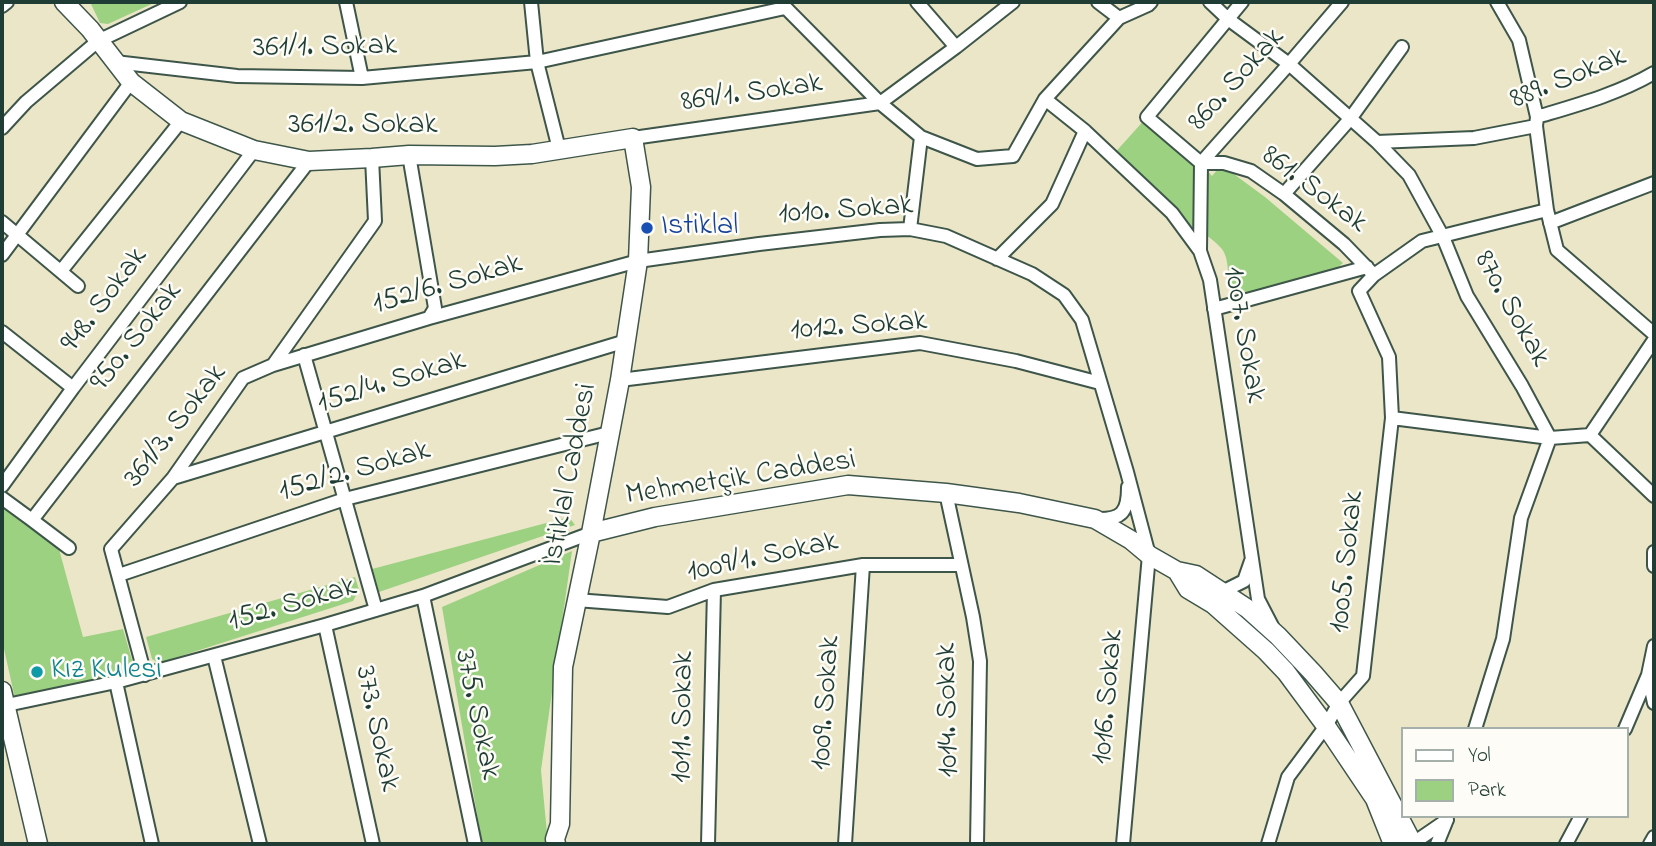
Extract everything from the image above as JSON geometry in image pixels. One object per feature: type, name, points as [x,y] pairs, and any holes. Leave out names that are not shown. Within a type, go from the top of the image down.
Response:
[{"type":"main road","name":"361/2. Sokak","points":[[64,2],[131,82],[181,121],[254,150],[309,160],[409,155],[495,156],[532,154],[633,138]]},
{"type":"main road","name":"İstiklal Caddesi","points":[[556,844],[560,824],[563,667],[620,380],[638,261],[641,187],[633,138]]},
{"type":"main road","name":"Mehmetçik Caddesi","points":[[591,533],[655,517],[848,485],[946,493],[1019,503],[1095,519],[1177,571],[1196,575],[1248,609],[1278,636],[1339,704],[1413,844]]},
{"type":"main road","name":"Mehmetçik Caddesi","points":[[1177,571],[1188,589],[1213,604],[1286,672],[1375,799],[1393,844]]},
{"type":"main road","points":[[3,701],[38,844]]},
{"type":"main road","name":"İstiklal Caddesi","points":[[560,824],[570,844]]},
{"type":"street","points":[[2,6],[7,2]]},
{"type":"street","points":[[78,2],[94,35]]},
{"type":"street","points":[[2,128],[94,35],[180,2]]},
{"type":"street","points":[[346,2],[362,78]]},
{"type":"street","points":[[531,2],[537,62],[559,149]]},
{"type":"street","points":[[917,2],[956,47]]},
{"type":"street","points":[[1098,2],[1119,18]]},
{"type":"street","points":[[783,5],[880,103],[921,137],[977,159],[1013,156],[1045,99],[1119,18],[1151,2]]},
{"type":"street","name":"870. Sokak","points":[[1210,2],[1228,19],[1289,64],[1377,142],[1409,175],[1443,237],[1467,296],[1550,438]]},
{"type":"street","points":[[1200,251],[1201,163],[1147,117],[1242,2]]},
{"type":"street","name":"860. Sokak","points":[[1201,163],[1342,2]]},
{"type":"street","points":[[1497,2],[1519,40],[1536,122],[1548,217],[1557,250],[1654,334]]},
{"type":"street","points":[[880,103],[956,47],[1005,4]]},
{"type":"street","name":"361/1. Sokak","points":[[115,62],[237,76],[362,78],[537,62],[783,5]]},
{"type":"street","points":[[1284,194],[1350,119],[1402,47]]},
{"type":"street","name":"889. Sokak","points":[[1377,142],[1474,138],[1536,122],[1638,82],[1654,73]]},
{"type":"street","points":[[2,255],[131,82]]},
{"type":"street","name":"1007. Sokak","points":[[1045,99],[1086,131],[1172,213],[1200,251],[1210,280],[1258,599],[1278,636]]},
{"type":"street","name":"869/1. Sokak","points":[[633,138],[880,103]]},
{"type":"street","points":[[61,271],[181,121]]},
{"type":"street","points":[[997,259],[1052,204],[1086,131]]},
{"type":"street","points":[[910,229],[921,137]]},
{"type":"street","name":"948. Sokak","points":[[2,486],[72,388],[254,150]]},
{"type":"street","points":[[409,155],[435,308],[429,318]]},
{"type":"street","name":"361/3. Sokak","points":[[145,675],[111,549],[173,478],[243,379],[273,365],[375,221],[372,158]]},
{"type":"street","name":"950. Sokak","points":[[32,520],[309,160]]},
{"type":"street","name":"861. Sokak","points":[[1201,163],[1224,163],[1251,171],[1284,194],[1344,244],[1370,271]]},
{"type":"street","points":[[1214,310],[1370,271],[1422,241],[1548,217],[1654,183]]},
{"type":"street","points":[[2,222],[78,286]]},
{"type":"street","name":"1010. Sokak","points":[[638,261],[880,230],[910,229],[946,236],[1032,274],[1064,295],[1082,320],[1149,555]]},
{"type":"street","name":"152/6. Sokak","points":[[273,365],[429,318],[638,261]]},
{"type":"street","name":"1005. Sokak","points":[[1268,844],[1288,777],[1339,704],[1363,676],[1392,418],[1389,356],[1359,291],[1370,271]]},
{"type":"street","points":[[2,332],[72,388]]},
{"type":"street","points":[[1590,435],[1654,340]]},
{"type":"street","name":"152/4. Sokak","points":[[173,478],[626,341]]},
{"type":"street","name":"1012. Sokak","points":[[620,380],[920,343],[1016,361],[1100,383]]},
{"type":"street","points":[[304,355],[376,610]]},
{"type":"street","points":[[1392,418],[1550,438],[1590,435],[1654,496]]},
{"type":"street","name":"152/2. Sokak","points":[[118,575],[345,499],[609,433]]},
{"type":"street","points":[[1476,727],[1503,639],[1521,518],[1550,438]]},
{"type":"street","points":[[1095,519],[1113,520],[1122,513],[1128,500],[1127,472]]},
{"type":"street","name":"1014. Sokak","points":[[946,493],[980,660],[976,844]]},
{"type":"street","points":[[2,498],[69,548]]},
{"type":"street","name":"152. Sokak","points":[[3,701],[116,682],[326,625],[423,596],[591,533]]},
{"type":"street","points":[[1654,552],[1654,566]]},
{"type":"street","name":"1016. Sokak","points":[[1123,844],[1149,555]]},
{"type":"street","points":[[1222,592],[1244,581],[1251,560]]},
{"type":"street","name":"1009/1. Sokak","points":[[576,600],[668,607],[714,590],[863,565],[961,565]]},
{"type":"street","name":"1009. Sokak","points":[[845,844],[863,565]]},
{"type":"street","name":"1011. Sokak","points":[[708,844],[714,590]]},
{"type":"street","name":"375. Sokak","points":[[423,596],[475,844]]},
{"type":"street","name":"373. Sokak","points":[[326,625],[373,844]]},
{"type":"street","points":[[1626,727],[1648,675],[1654,646]]},
{"type":"street","points":[[214,656],[260,844]]},
{"type":"street","points":[[1648,675],[1654,703]]},
{"type":"street","points":[[116,682],[152,844]]},
{"type":"street","points":[[1413,844],[1448,818]]},
{"type":"street","points":[[1437,844],[1448,818]]},
{"type":"street","points":[[1566,844],[1580,818]]},
{"type":"street","points":[[1650,844],[1654,837]]},
{"type":"green space","points":[[90,2],[156,2],[108,24],[100,23]]},
{"type":"green space","points":[[1147,117],[1201,163],[1212,176],[1217,170],[1227,169],[1265,197],[1343,263],[1335,270],[1241,297],[1229,280],[1227,260],[1221,248],[1156,200],[1111,157]]},
{"type":"green space","points":[[2,496],[56,538],[83,637],[123,629],[137,677],[16,703],[2,640]]},
{"type":"green space","points":[[569,517],[575,525],[379,592],[372,569]]},
{"type":"green space","points":[[572,551],[541,770],[548,844],[482,844],[442,607]]},
{"type":"green space","points":[[355,577],[359,590],[353,601],[159,663],[152,659],[146,637]]},
{"type":"place","name":"Istiklal","points":[[647,228]]},
{"type":"place","name":"Kız Kulesi","points":[[37,672]]}]
